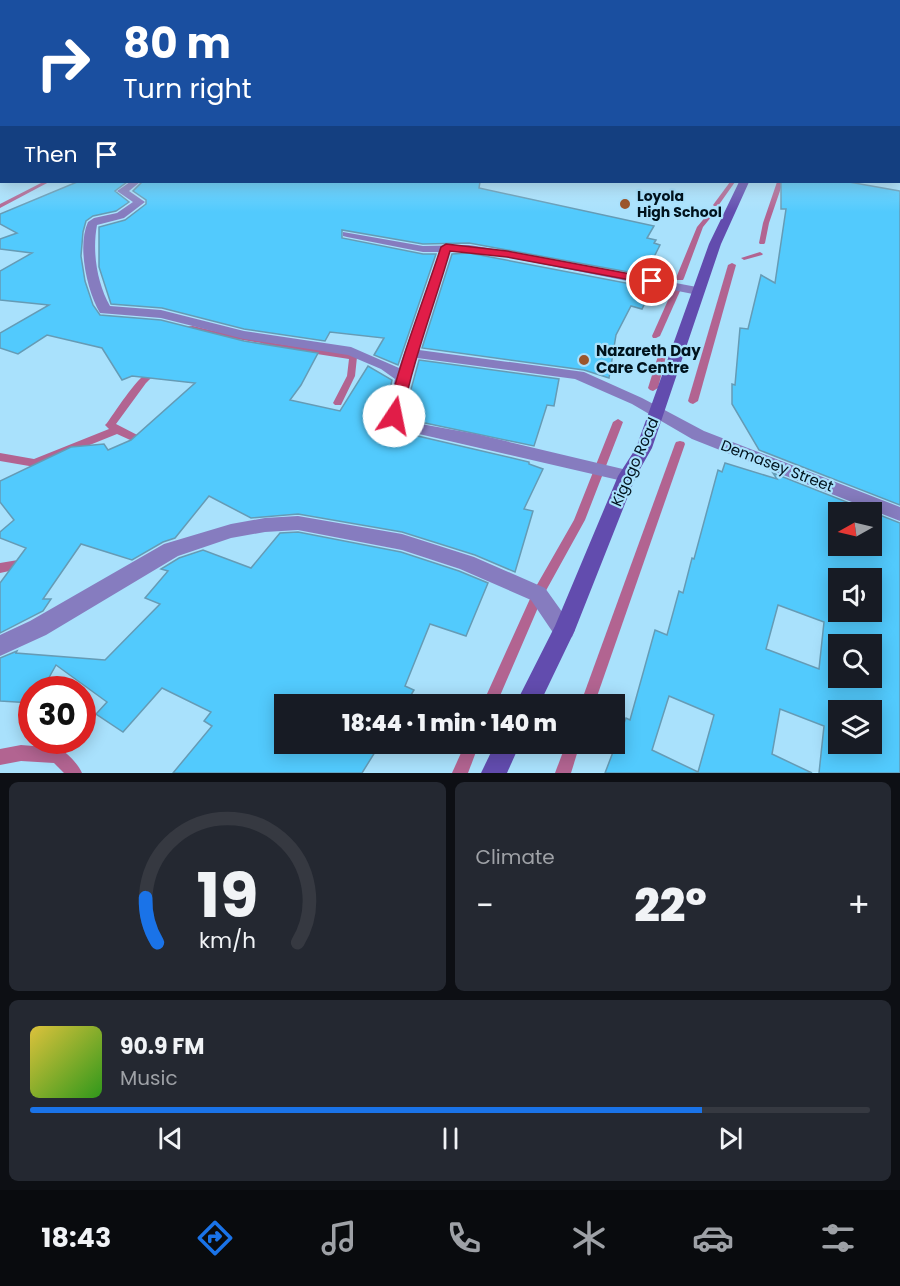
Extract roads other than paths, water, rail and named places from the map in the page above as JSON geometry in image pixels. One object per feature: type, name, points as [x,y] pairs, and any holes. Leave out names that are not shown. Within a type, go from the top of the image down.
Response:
[{"type":"main road","name":"Kigogo Road","points":[[532,694],[564,630],[627,476],[644,448],[715,244],[744,183]]},
{"type":"main road","points":[[494,773],[503,754]]},
{"type":"street","points":[[134,183],[122,191],[140,202],[120,216],[98,220],[92,224],[88,252],[97,294],[105,310],[165,316],[244,335],[351,351],[386,366],[403,377]]},
{"type":"street","points":[[347,234],[415,248],[446,247],[507,254],[698,291]]},
{"type":"street","points":[[446,247],[413,353],[403,377],[394,416],[399,423],[407,427],[476,440],[627,476]]},
{"type":"street","name":"Demasey Street","points":[[413,353],[472,359],[579,375],[637,401],[698,435],[900,514]]},
{"type":"street","points":[[0,646],[38,628],[171,550],[231,531],[265,525],[298,523],[402,542],[467,562],[538,594],[564,630]]},
{"type":"waterway","points":[[0,206],[44,183]]},
{"type":"waterway","points":[[716,205],[731,183]]},
{"type":"waterway","points":[[762,243],[766,223],[780,183]]},
{"type":"waterway","points":[[680,278],[700,227],[709,216]]},
{"type":"waterway","points":[[744,258],[760,254]]},
{"type":"waterway","points":[[693,401],[732,265]]},
{"type":"waterway","points":[[656,336],[676,291]]},
{"type":"waterway","points":[[179,329],[193,328],[263,341],[272,345],[353,357],[351,376],[338,403]]},
{"type":"waterway","points":[[653,388],[662,356]]},
{"type":"waterway","points":[[117,430],[110,425],[143,381],[154,371]]},
{"type":"waterway","points":[[494,694],[538,594],[579,520],[618,422]]},
{"type":"waterway","points":[[0,457],[35,463],[117,430]]},
{"type":"waterway","points":[[117,430],[143,442]]},
{"type":"waterway","points":[[591,694],[680,444]]},
{"type":"waterway","points":[[0,568],[24,564]]},
{"type":"waterway","points":[[0,757],[21,753],[58,756],[74,773]]},
{"type":"waterway","points":[[460,773],[468,754]]},
{"type":"waterway","points":[[563,773],[570,754]]},
{"type":"place","name":"Loyola High School","points":[[625,204]]},
{"type":"place","name":"Nazareth Day Care Centre","points":[[584,360]]}]
